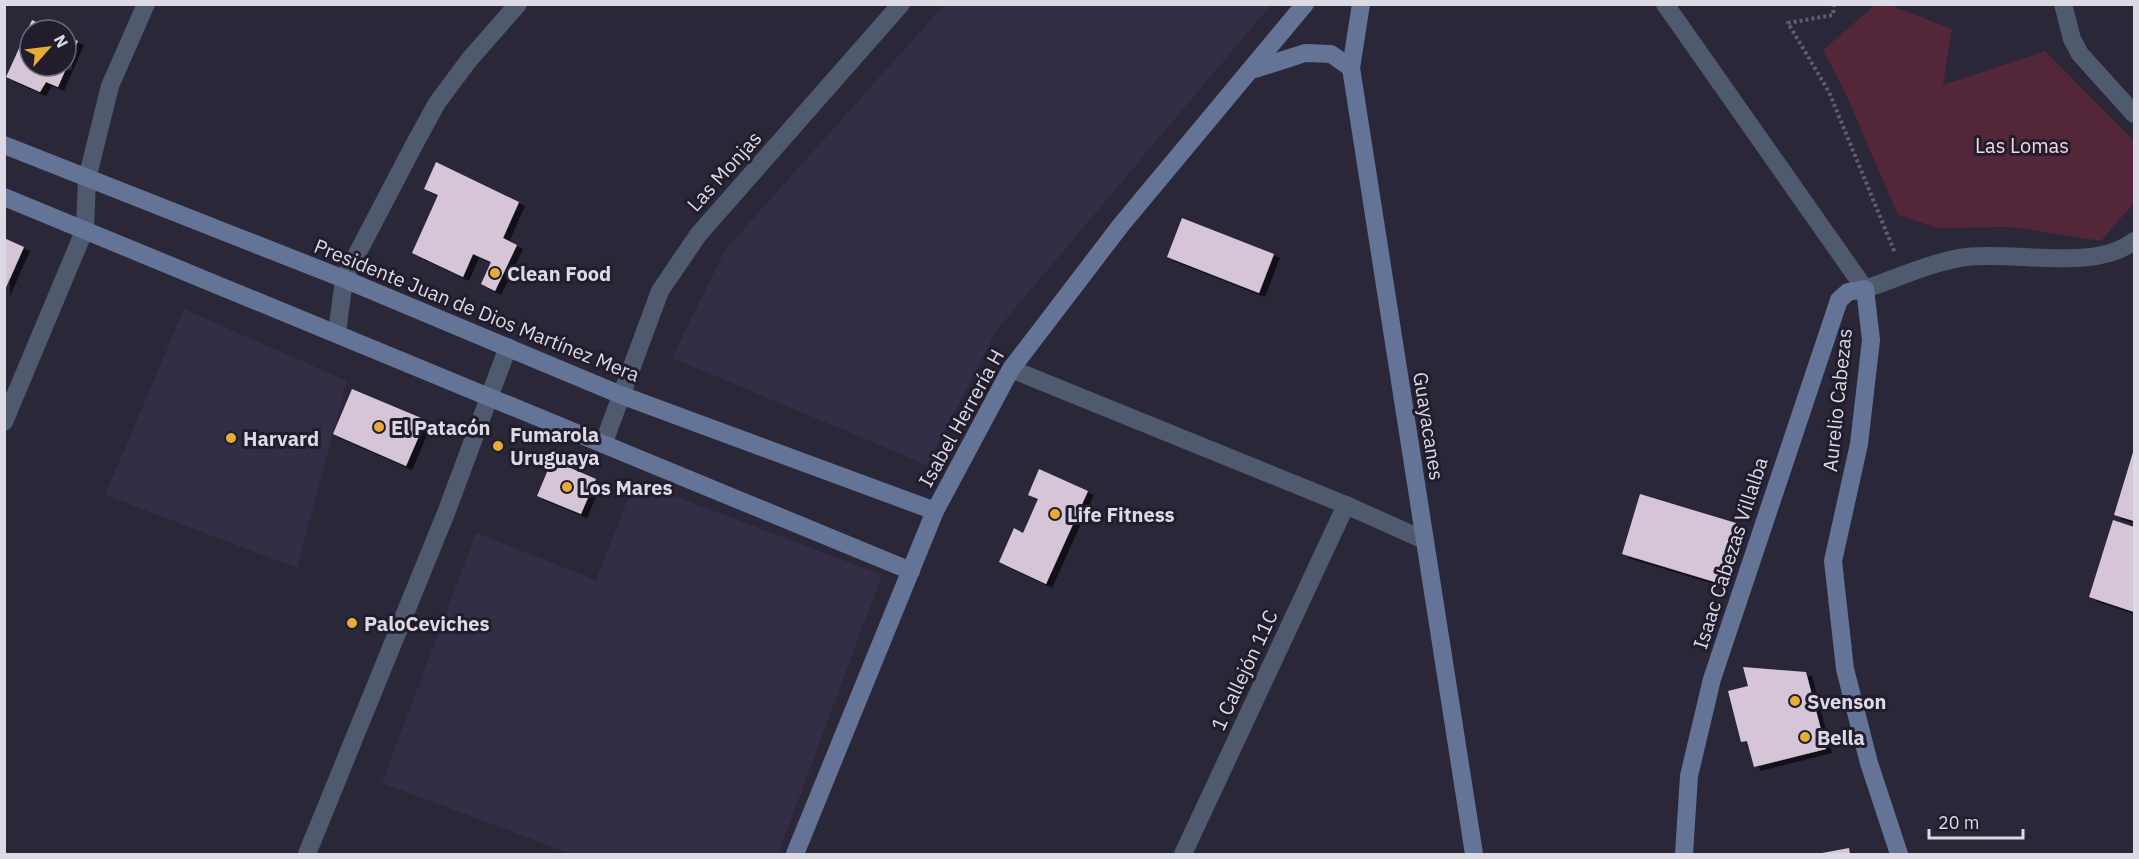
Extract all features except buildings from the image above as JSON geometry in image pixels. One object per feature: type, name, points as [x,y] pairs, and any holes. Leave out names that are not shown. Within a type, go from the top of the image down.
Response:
[{"type":"street","points":[[4,422],[85,230],[87,179],[110,86],[146,4]]},
{"type":"street","points":[[337,333],[344,279],[437,103],[469,60],[518,4]]},
{"type":"street","name":"Las Monjas","points":[[604,442],[660,291],[698,235],[902,4]]},
{"type":"street","name":"Isabel Herrería H","points":[[795,855],[935,511],[1011,369],[1121,225],[1305,4]]},
{"type":"street","name":"Guayacanes","points":[[1361,4],[1351,68],[1474,855]]},
{"type":"street","name":"Aurelio Cabezas","points":[[1665,4],[1865,289],[1871,340],[1862,421],[1833,561],[1845,669],[1869,763],[1899,855]]},
{"type":"street","points":[[2063,4],[2072,39],[2080,54],[2134,114]]},
{"type":"street","points":[[1252,70],[1305,53],[1331,54],[1351,68]]},
{"type":"street","name":"Presidente Juan de Dios Martínez Mera","points":[[4,145],[344,279],[621,394],[935,511]]},
{"type":"street","points":[[4,197],[604,442],[911,571]]},
{"type":"street","points":[[1865,289],[1926,267],[1967,257],[2096,255],[2127,246],[2134,241]]},
{"type":"street","name":"Isaac Cabezas Villalba","points":[[1684,855],[1689,776],[1712,679],[1839,300],[1848,292],[1865,289]]},
{"type":"street","points":[[307,855],[446,513],[488,395],[508,347]]},
{"type":"street","points":[[1011,369],[1346,505],[1424,540]]},
{"type":"street","name":"1 Callejón 11C","points":[[1183,855],[1346,505]]},
{"type":"path","points":[[1834,4],[1833,15],[1788,23],[1829,92],[1904,275]]},
{"type":"shaded area","points":[[944,5],[1271,5],[996,331],[927,465],[672,358],[725,250]]},
{"type":"shaded area","name":"Harvard","points":[[184,309],[347,381],[297,568],[105,495]]},
{"type":"shaded area","points":[[635,481],[882,575],[778,854],[571,854],[382,783],[476,533],[596,580]]},
{"type":"green space","name":"Las Lomas","points":[[1887,4],[1952,29],[1943,85],[2045,51],[2134,141],[2134,203],[2101,241],[2011,227],[1937,228],[1898,215],[1844,90],[1823,50],[1875,5]]},
{"type":"place","name":"Clean Food","points":[[495,273]]},
{"type":"place","name":"El Patacón","points":[[379,427]]},
{"type":"place","name":"Harvard","points":[[231,438]]},
{"type":"place","name":"Fumarola Uruguaya","points":[[498,446]]},
{"type":"place","name":"Los Mares","points":[[567,487]]},
{"type":"place","name":"Life Fitness","points":[[1055,514]]},
{"type":"place","name":"PaloCeviches","points":[[352,623]]},
{"type":"place","name":"Svenson","points":[[1795,701]]},
{"type":"place","name":"Bella","points":[[1805,737]]}]
